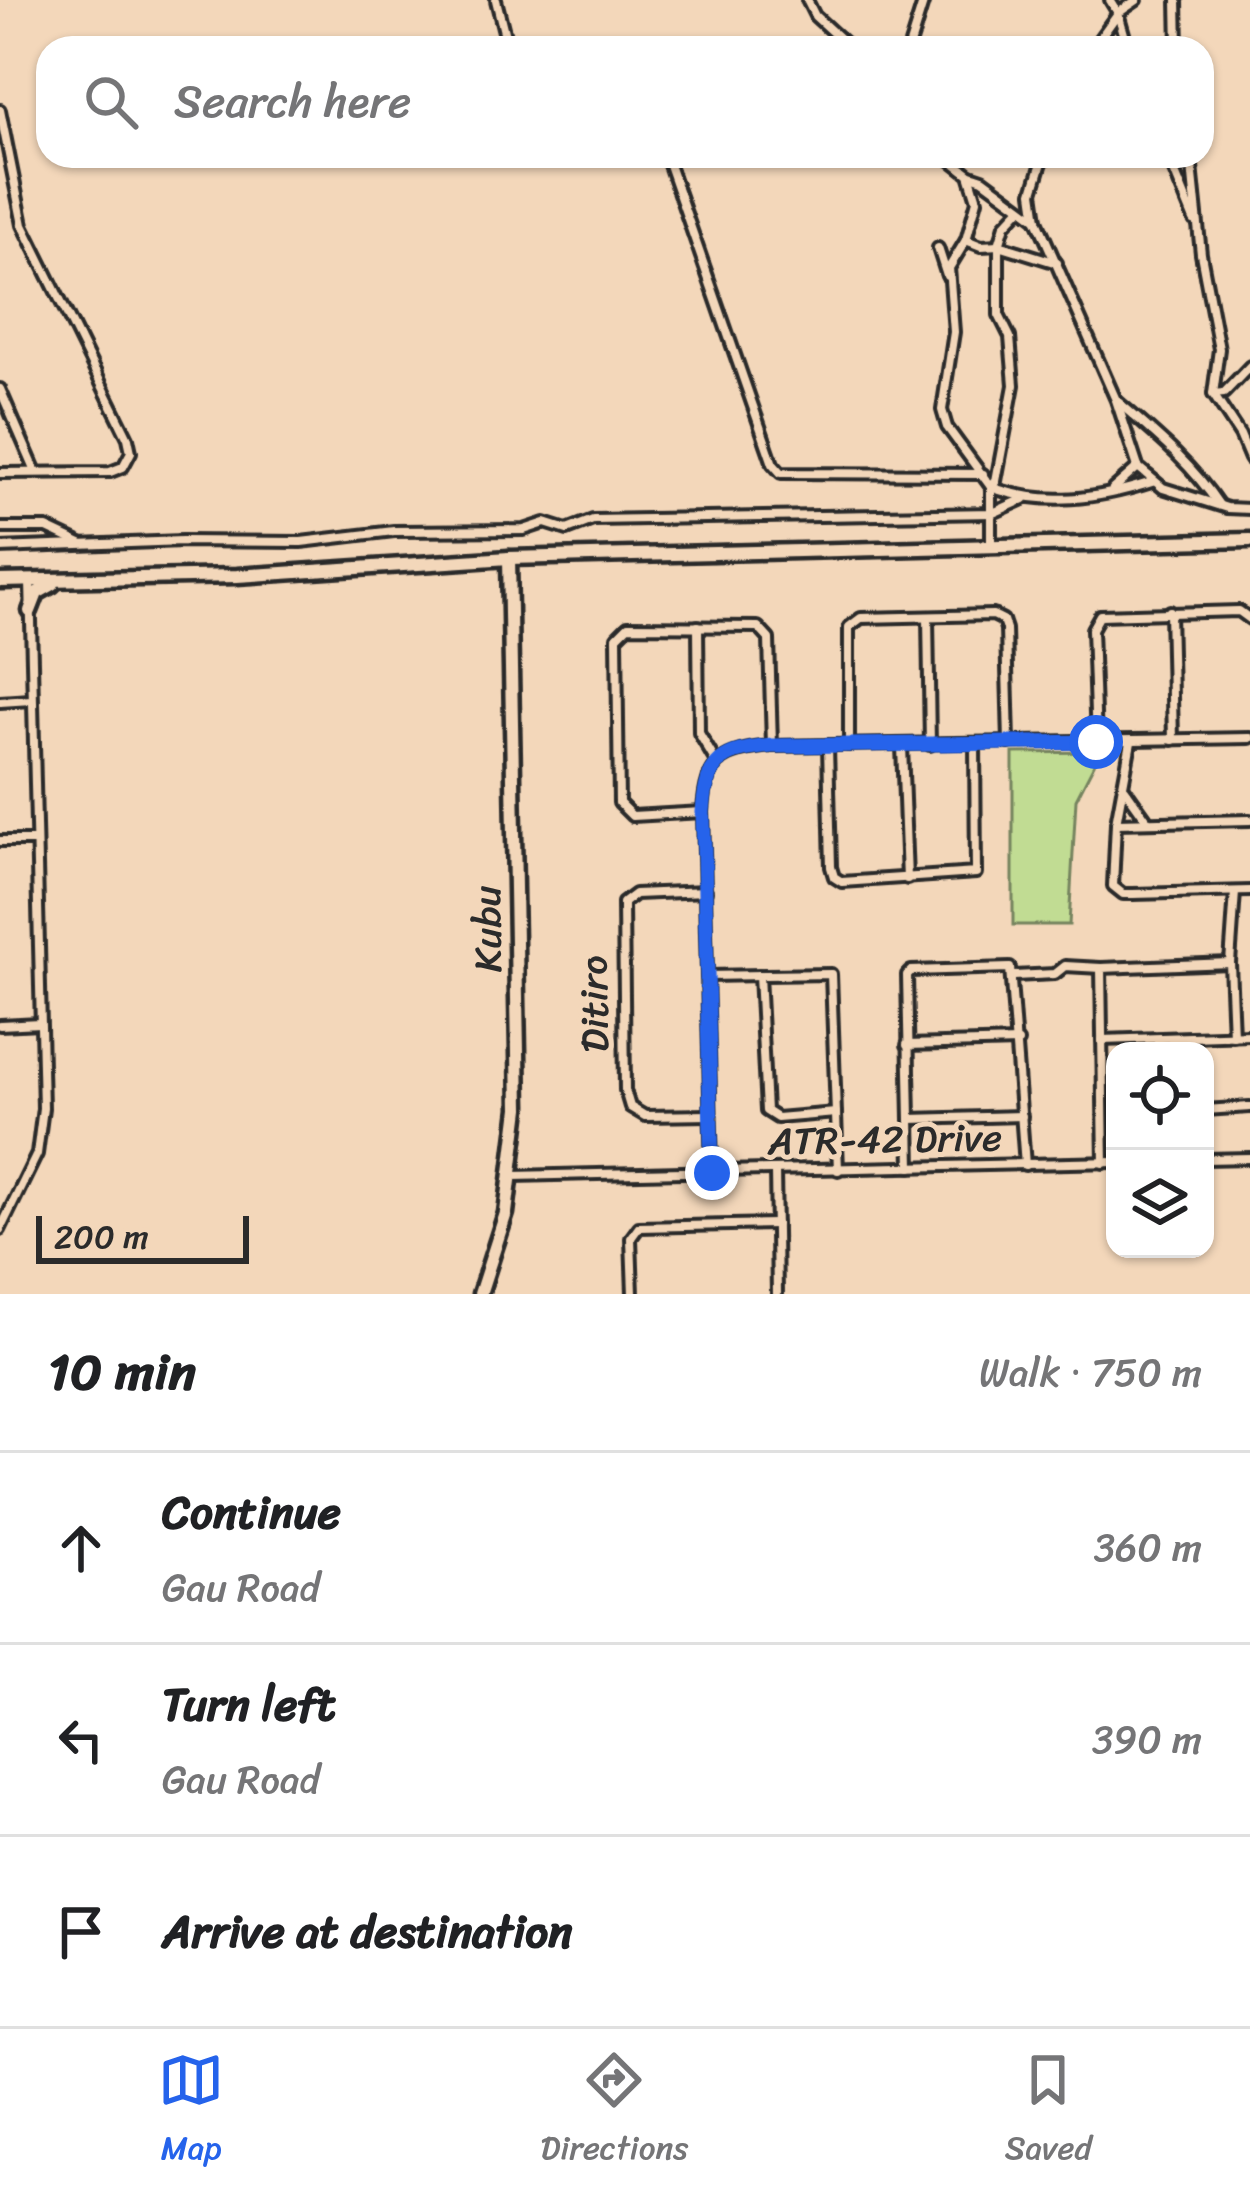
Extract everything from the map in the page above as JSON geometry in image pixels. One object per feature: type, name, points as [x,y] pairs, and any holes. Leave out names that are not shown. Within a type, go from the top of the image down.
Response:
[{"type":"main road","points":[[5,581],[237,576],[509,558],[1250,540]]},
{"type":"main road","name":"Kubu","points":[[480,1294],[513,1176],[520,1070],[509,558]]},
{"type":"main road","points":[[484,559],[496,563],[510,584]]},
{"type":"main road","points":[[30,611],[40,590],[66,580]]},
{"type":"main road","points":[[5,581],[20,589],[30,611]]},
{"type":"street","points":[[496,0],[505,36]]},
{"type":"street","points":[[807,0],[822,25],[835,36]]},
{"type":"street","points":[[913,36],[924,0]]},
{"type":"street","points":[[1110,0],[1124,36]]},
{"type":"street","points":[[1102,36],[1118,14],[1137,0]]},
{"type":"street","points":[[1177,0],[1178,36]]},
{"type":"street","points":[[0,110],[5,170],[23,225],[131,452],[124,466],[110,472],[0,473]]},
{"type":"street","points":[[670,168],[773,464],[781,473],[983,474]]},
{"type":"street","points":[[961,168],[1037,220]]},
{"type":"street","points":[[1039,168],[1034,181],[1037,220],[1116,400],[1138,467],[1152,482],[1220,506],[1250,509]]},
{"type":"street","points":[[1173,168],[1198,227]]},
{"type":"street","points":[[1192,168],[1220,350],[1213,394],[1250,459]]},
{"type":"street","points":[[947,278],[966,240],[977,200],[969,174]]},
{"type":"street","points":[[991,487],[998,474],[1014,386],[1010,338],[999,315],[1000,245],[1005,226],[1020,209]]},
{"type":"street","points":[[966,240],[1057,263]]},
{"type":"street","points":[[938,248],[955,308],[942,410],[958,444],[991,487],[991,547]]},
{"type":"street","points":[[1213,394],[1224,393],[1250,366]]},
{"type":"street","points":[[0,388],[36,472]]},
{"type":"street","points":[[1116,400],[1172,448],[1220,506]]},
{"type":"street","points":[[1112,490],[1138,467]]},
{"type":"street","points":[[991,487],[1024,499],[1072,499],[1152,482]]},
{"type":"street","points":[[0,548],[301,542],[384,531],[529,530],[545,523],[567,530],[593,520],[994,513],[1024,499]]},
{"type":"street","points":[[0,528],[52,530],[82,545]]},
{"type":"street","points":[[50,546],[52,530]]},
{"type":"street","points":[[1,1227],[40,1138],[30,581]]},
{"type":"street","points":[[1170,611],[1173,740]]},
{"type":"street","points":[[1096,742],[1094,624],[1106,613],[1239,611],[1250,619]]},
{"type":"street","points":[[848,745],[848,627],[861,618],[993,615],[1003,620],[1006,629],[1009,743]]},
{"type":"street","points":[[928,617],[930,745]]},
{"type":"street","points":[[703,812],[632,816],[620,802],[617,638],[628,626],[758,627],[765,631],[772,746]]},
{"type":"street","points":[[698,626],[699,733],[716,762]]},
{"type":"street","points":[[0,702],[32,700]]},
{"type":"street","points":[[712,1173],[703,812],[716,762],[733,751],[772,746],[1250,738]]},
{"type":"street","points":[[1131,742],[1116,823],[1113,886],[1133,894],[1250,891]]},
{"type":"street","points":[[828,746],[834,877],[842,882],[976,873],[975,744]]},
{"type":"street","points":[[902,746],[907,879]]},
{"type":"street","points":[[1124,787],[1149,821]]},
{"type":"street","points":[[1116,823],[1250,820]]},
{"type":"street","points":[[0,842],[35,841]]},
{"type":"street","name":"Ditiro","points":[[706,891],[635,894],[623,903],[625,1090],[630,1107],[645,1116],[710,1115]]},
{"type":"street","points":[[1233,1036],[1230,963],[1235,892]]},
{"type":"street","points":[[1014,976],[1054,974],[1065,966],[1230,963]]},
{"type":"street","points":[[911,1167],[905,980],[911,971],[1010,968],[1025,1165]]},
{"type":"street","points":[[1101,968],[1106,1076]]},
{"type":"street","points":[[707,976],[832,974],[838,1170]]},
{"type":"street","points":[[760,975],[766,1111],[777,1118],[836,1113]]},
{"type":"street","points":[[0,1024],[40,1023]]},
{"type":"street","points":[[1102,1040],[1250,1035]]},
{"type":"street","points":[[907,1045],[1018,1042]]},
{"type":"street","points":[[1214,1109],[1250,1107]]},
{"type":"street","points":[[910,1119],[1022,1116]]},
{"type":"street","points":[[1214,1159],[1250,1158]]},
{"type":"street","name":"ATR-42 Drive","points":[[513,1176],[1106,1162]]},
{"type":"street","points":[[775,1172],[777,1294]]},
{"type":"street","points":[[633,1294],[631,1238],[639,1227],[776,1224]]},
{"type":"green space","points":[[1100,752],[1076,799],[1069,925],[1013,925],[1013,753]]},
{"type":"route","points":[[712,1173],[703,812],[716,762],[733,751],[772,746],[1096,742]]}]
